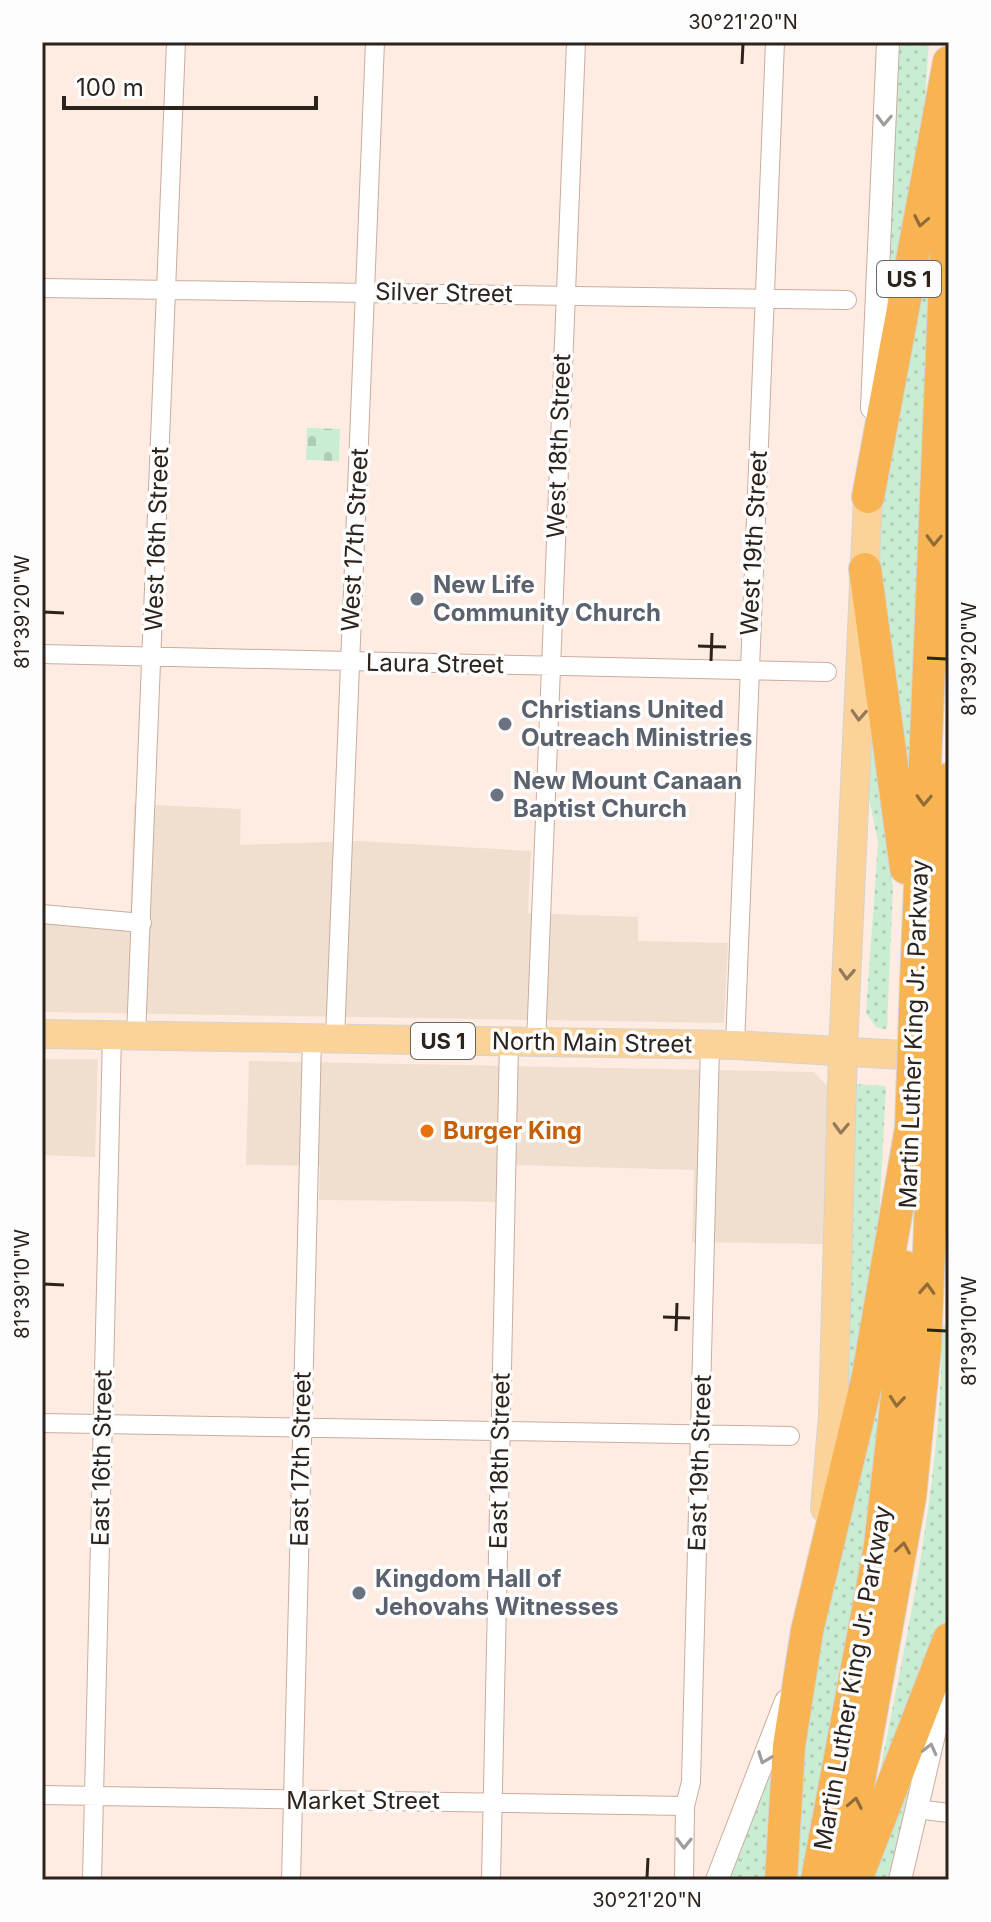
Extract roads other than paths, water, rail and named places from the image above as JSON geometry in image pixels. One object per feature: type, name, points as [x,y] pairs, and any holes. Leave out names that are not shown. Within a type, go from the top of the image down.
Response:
[{"type":"highway","name":"US 1","points":[[868,497],[949,62]]},
{"type":"highway","name":"Martin Luther King Jr. Parkway","points":[[937,968],[949,182]]},
{"type":"highway","points":[[865,569],[907,879],[937,968]]},
{"type":"highway","name":"Martin Luther King Jr. Parkway","points":[[817,1880],[872,1591],[888,1486],[926,1131],[949,779]]},
{"type":"highway","name":"Martin Luther King Jr. Parkway","points":[[841,1880],[910,1497],[925,1349],[926,1131]]},
{"type":"highway","points":[[926,1131],[947,1190],[949,1236]]},
{"type":"highway","points":[[781,1880],[789,1746],[807,1631],[926,1131]]},
{"type":"highway","points":[[856,1880],[949,1639]]},
{"type":"main road","name":"US 1","points":[[843,1050],[868,497]]},
{"type":"main road","name":"North Main Street","points":[[42,1034],[723,1045],[949,1058]]},
{"type":"main road","points":[[807,1631],[831,1455],[843,1050]]},
{"type":"street","name":"West 16th Street","points":[[124,1036],[142,923],[176,42]]},
{"type":"street","name":"West 17th Street","points":[[323,1039],[349,662],[367,292],[375,42]]},
{"type":"street","name":"West 18th Street","points":[[522,1042],[551,666],[576,42]]},
{"type":"street","name":"West 19th Street","points":[[723,1045],[749,670],[775,42]]},
{"type":"street","points":[[868,497],[888,42]]},
{"type":"street","name":"Silver Street","points":[[42,288],[847,300]]},
{"type":"street","name":"Laura Street","points":[[42,654],[827,672]]},
{"type":"street","points":[[42,914],[142,923]]},
{"type":"street","name":"East 16th Street","points":[[92,1880],[102,1424],[124,1036]]},
{"type":"street","name":"East 17th Street","points":[[291,1880],[301,1428],[323,1039]]},
{"type":"street","name":"East 18th Street","points":[[491,1880],[501,1431],[522,1042]]},
{"type":"street","name":"East 19th Street","points":[[684,1880],[685,1806],[691,1782],[700,1435],[723,1045]]},
{"type":"street","points":[[42,1423],[790,1436]]},
{"type":"street","points":[[717,1880],[781,1713],[807,1631]]},
{"type":"street","points":[[900,1880],[949,1671]]},
{"type":"street","name":"Market Street","points":[[42,1795],[685,1806]]},
{"type":"street","points":[[916,1809],[949,1813]]},
{"type":"place","name":"New Life Community Church","points":[[417,599]]},
{"type":"place","name":"Christians United Outreach Ministries","points":[[505,724]]},
{"type":"place","name":"New Mount Canaan Baptist Church","points":[[497,795]]},
{"type":"place","name":"Burger King","points":[[427,1131]]},
{"type":"place","name":"Kingdom Hall of Jehovahs Witnesses","points":[[359,1593]]}]
